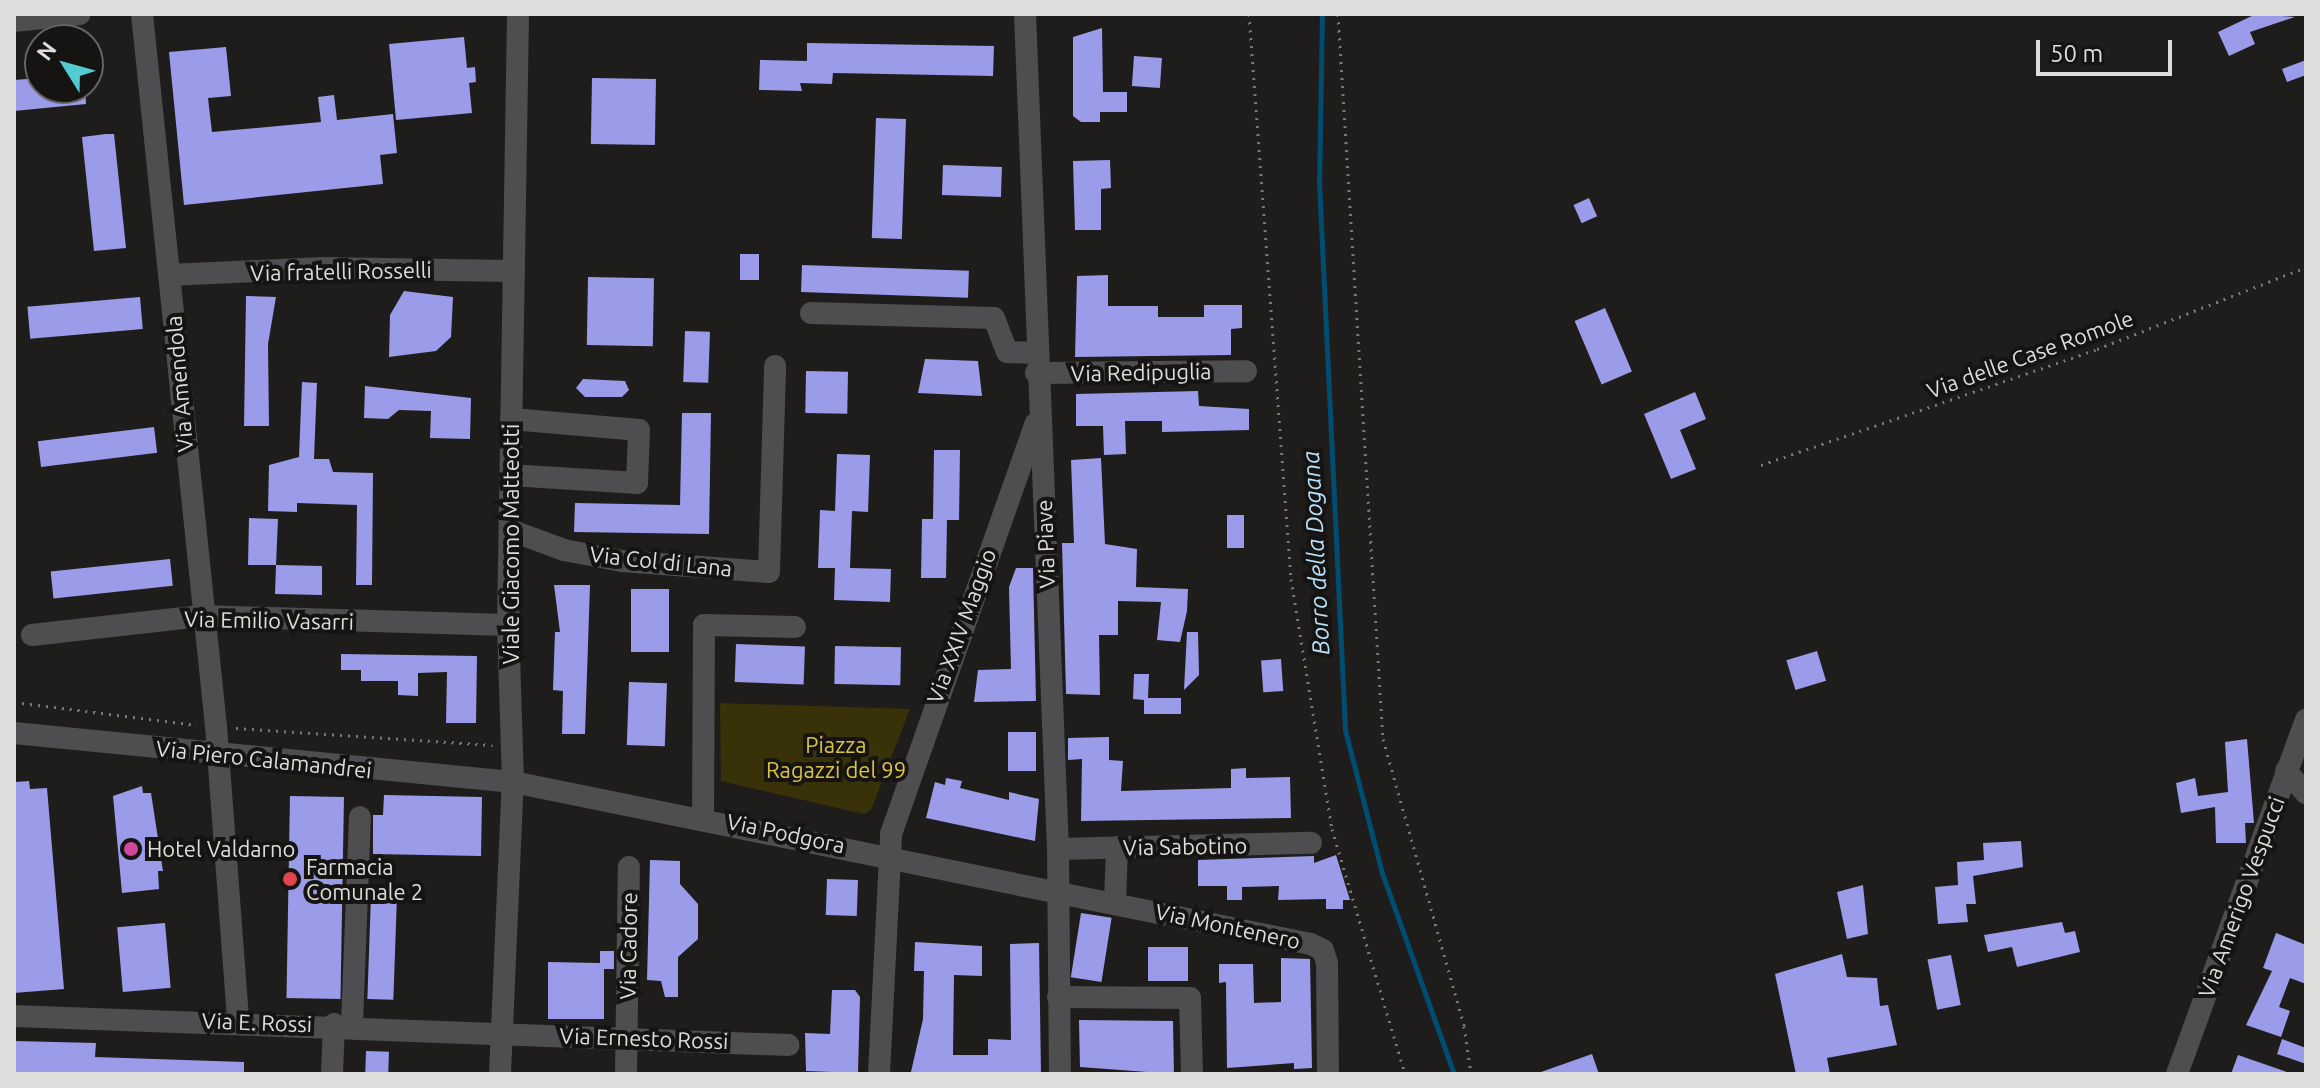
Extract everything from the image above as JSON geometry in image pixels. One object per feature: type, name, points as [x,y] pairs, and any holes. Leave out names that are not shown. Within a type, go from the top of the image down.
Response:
[{"type":"street","points":[[14,21],[80,14]]},
{"type":"street","name":"Via Amendola","points":[[142,14],[201,616],[216,726],[214,754],[238,1021]]},
{"type":"street","name":"Viale Giacomo Matteotti","points":[[500,1074],[513,782],[508,625],[518,14]]},
{"type":"street","name":"Via Piave","points":[[1025,14],[1037,419],[1058,849],[1060,1074]]},
{"type":"street","name":"Via fratelli Rosselli","points":[[169,275],[323,268],[514,271]]},
{"type":"street","name":"Via Redipuglia","points":[[811,313],[994,318],[1007,352],[1036,363],[1246,371]]},
{"type":"street","name":"Via Col di Lana","points":[[510,530],[622,561],[769,572],[775,366]]},
{"type":"street","points":[[510,475],[637,483],[639,430],[511,419]]},
{"type":"street","name":"Via XXIV Maggio","points":[[879,1074],[891,834],[928,718],[1037,419]]},
{"type":"street","name":"Via Emilio Vasarri","points":[[32,635],[201,616],[508,625]]},
{"type":"street","points":[[703,816],[704,625],[795,627]]},
{"type":"street","name":"Via Amerigo Vespucci","points":[[2177,1074],[2306,720]]},
{"type":"street","name":"Via Piero Calamandrei","points":[[14,733],[513,782]]},
{"type":"street","points":[[2286,771],[2306,793]]},
{"type":"street","name":"Via Podgora","points":[[513,782],[703,816],[1057,889]]},
{"type":"street","points":[[332,1074],[343,1024],[360,817]]},
{"type":"street","name":"Via Sabotino","points":[[1058,849],[1311,843]]},
{"type":"street","points":[[1115,902],[1117,847]]},
{"type":"street","name":"Via Cadore","points":[[626,1074],[629,867]]},
{"type":"street","name":"Via Montenero","points":[[1057,889],[1323,950],[1328,1074]]},
{"type":"street","points":[[1058,997],[1190,998],[1192,1074]]},
{"type":"street","name":"Via E. Rossi","points":[[14,1016],[343,1024],[501,1033]]},
{"type":"street","name":"Via Ernesto Rossi","points":[[501,1033],[788,1045]]},
{"type":"path","points":[[1249,14],[1291,579],[1332,829],[1405,1074]]},
{"type":"path","points":[[1338,14],[1383,739],[1464,1026],[1471,1074]]},
{"type":"path","name":"Via delle Case Romole","points":[[1761,465],[2097,349],[2306,267]]},
{"type":"path","points":[[14,702],[216,726],[492,745]]},
{"type":"green space","name":"Piazza Ragazzi del 99","points":[[720,703],[910,709],[871,810],[864,814],[721,781]]},
{"type":"building","points":[[2256,14],[2295,17],[2250,32],[2255,44],[2229,56],[2218,32]]},
{"type":"building","points":[[1102,28],[1103,92],[1127,92],[1127,112],[1100,112],[1100,122],[1081,122],[1073,116],[1073,37]]},
{"type":"building","points":[[464,37],[467,68],[475,67],[476,82],[469,83],[472,113],[396,120],[389,44]]},
{"type":"building","points":[[807,43],[994,46],[993,76],[833,73],[832,84],[800,83],[802,91],[759,90],[760,60],[807,61]]},
{"type":"building","points":[[226,47],[231,96],[208,98],[212,132],[321,122],[318,97],[334,95],[337,120],[393,114],[397,153],[380,155],[383,184],[184,205],[169,52]]},
{"type":"building","points":[[1134,56],[1162,58],[1160,88],[1132,86]]},
{"type":"building","points":[[2306,60],[2306,75],[2287,82],[2282,69]]},
{"type":"building","points":[[592,78],[656,79],[655,145],[591,144]]},
{"type":"building","points":[[24,79],[24,104],[86,104],[14,111],[14,80]]},
{"type":"building","points":[[876,118],[906,119],[902,239],[872,238]]},
{"type":"building","points":[[114,134],[126,248],[94,251],[82,137]]},
{"type":"building","points":[[1110,160],[1111,188],[1101,189],[1101,230],[1075,230],[1073,161]]},
{"type":"building","points":[[943,165],[1002,167],[1001,197],[942,195]]},
{"type":"building","points":[[1589,198],[1597,216],[1582,223],[1573,205]]},
{"type":"building","points":[[740,254],[759,254],[759,280],[740,280]]},
{"type":"building","points":[[802,265],[969,271],[968,298],[801,292]]},
{"type":"building","points":[[1108,275],[1108,306],[1158,306],[1158,317],[1204,317],[1204,305],[1242,305],[1242,328],[1231,329],[1231,355],[1075,357],[1077,276]]},
{"type":"building","points":[[588,277],[654,278],[653,346],[587,345]]},
{"type":"building","points":[[404,291],[453,297],[451,337],[436,351],[389,357],[390,315]]},
{"type":"building","points":[[246,296],[276,297],[268,344],[269,426],[244,426]]},
{"type":"building","points":[[140,297],[143,329],[30,339],[27,307]]},
{"type":"building","points":[[1605,308],[1632,372],[1602,384],[1575,321]]},
{"type":"building","points":[[685,331],[710,332],[708,383],[683,382]]},
{"type":"building","points":[[925,359],[978,361],[982,396],[918,393]]},
{"type":"building","points":[[806,371],[848,372],[847,414],[805,413]]},
{"type":"building","points":[[583,379],[625,381],[629,390],[622,397],[585,397],[576,388]]},
{"type":"building","points":[[302,382],[317,383],[314,459],[329,459],[333,472],[373,473],[372,585],[356,585],[357,505],[297,503],[297,512],[268,511],[269,465],[299,457]]},
{"type":"building","points":[[365,386],[471,398],[470,439],[430,438],[431,411],[399,410],[388,419],[364,418]]},
{"type":"building","points":[[1198,391],[1199,406],[1249,409],[1249,430],[1162,432],[1162,421],[1125,421],[1126,454],[1104,455],[1103,426],[1076,426],[1076,394]]},
{"type":"building","points":[[1695,392],[1706,419],[1680,430],[1696,469],[1671,479],[1644,414]]},
{"type":"building","points":[[682,413],[711,413],[709,534],[574,532],[575,503],[680,505]]},
{"type":"building","points":[[154,427],[157,453],[41,467],[38,441]]},
{"type":"building","points":[[934,450],[960,450],[959,520],[947,520],[946,578],[921,578],[922,519],[933,519]]},
{"type":"building","points":[[837,454],[870,455],[868,512],[852,511],[850,568],[891,569],[890,602],[834,600],[835,568],[818,568],[820,510],[835,511]]},
{"type":"building","points":[[1101,458],[1105,544],[1137,549],[1136,587],[1188,589],[1187,611],[1180,642],[1157,640],[1161,602],[1118,601],[1118,635],[1099,635],[1100,695],[1066,694],[1062,543],[1074,543],[1071,460]]},
{"type":"building","points":[[1227,515],[1244,515],[1244,548],[1227,548]]},
{"type":"building","points":[[249,518],[278,519],[276,565],[248,565]]},
{"type":"building","points":[[170,559],[173,586],[53,598],[51,572]]},
{"type":"building","points":[[276,565],[322,566],[322,595],[275,594]]},
{"type":"building","points":[[1016,568],[1033,568],[1036,701],[974,702],[978,670],[1011,669],[1009,587]]},
{"type":"building","points":[[554,585],[590,585],[585,734],[562,734],[563,691],[553,690],[555,632],[560,632]]},
{"type":"building","points":[[631,589],[669,589],[669,652],[631,652]]},
{"type":"building","points":[[1187,632],[1198,632],[1199,675],[1184,690]]},
{"type":"building","points":[[736,644],[805,646],[804,684],[735,682]]},
{"type":"building","points":[[835,646],[901,647],[900,685],[834,684]]},
{"type":"building","points":[[1817,651],[1826,681],[1795,690],[1786,660]]},
{"type":"building","points":[[341,654],[477,656],[476,723],[446,723],[447,672],[418,673],[418,696],[398,695],[398,681],[361,681],[361,670],[341,670]]},
{"type":"building","points":[[1281,659],[1283,691],[1263,692],[1261,660]]},
{"type":"building","points":[[1134,674],[1149,674],[1148,698],[1181,698],[1181,714],[1144,714],[1144,700],[1133,699]]},
{"type":"building","points":[[629,682],[667,683],[665,746],[627,745]]},
{"type":"building","points":[[1008,732],[1036,732],[1036,771],[1008,771]]},
{"type":"building","points":[[1109,737],[1109,760],[1123,761],[1121,791],[1231,788],[1231,769],[1246,768],[1246,778],[1290,777],[1291,818],[1081,821],[1082,759],[1068,760],[1068,738]]},
{"type":"building","points":[[2247,739],[2254,823],[2245,823],[2246,843],[2216,843],[2215,807],[2181,813],[2176,783],[2195,778],[2198,796],[2228,792],[2225,742]]},
{"type":"building","points":[[946,778],[962,781],[960,788],[1009,800],[1009,792],[1039,799],[1035,841],[926,818],[935,782],[945,785]]},
{"type":"building","points":[[29,781],[30,789],[47,788],[64,989],[14,993],[14,791],[15,782]]},
{"type":"building","points":[[142,786],[143,793],[151,793],[163,871],[158,871],[159,889],[122,893],[113,796]]},
{"type":"building","points":[[384,795],[482,797],[481,856],[373,854],[373,815],[383,815]]},
{"type":"building","points":[[290,796],[344,797],[340,999],[286,998]]},
{"type":"building","points":[[2021,841],[2023,867],[1973,876],[1976,904],[1966,904],[1968,922],[1938,924],[1935,887],[1958,885],[1957,862],[1984,860],[1983,843]]},
{"type":"building","points":[[1336,855],[1350,900],[1343,900],[1343,909],[1326,909],[1326,899],[1278,900],[1279,886],[1242,887],[1242,900],[1227,900],[1227,886],[1198,886],[1198,860],[1314,856],[1314,863]]},
{"type":"building","points":[[650,860],[680,861],[680,884],[698,904],[698,939],[678,957],[678,997],[665,997],[661,981],[647,980]]},
{"type":"building","points":[[827,879],[858,880],[857,916],[826,915]]},
{"type":"building","points":[[1863,885],[1868,934],[1847,939],[1837,892]]},
{"type":"building","points":[[371,895],[397,896],[393,1000],[367,999]]},
{"type":"building","points":[[1081,913],[1112,918],[1101,982],[1071,977]]},
{"type":"building","points":[[2062,922],[2065,933],[2075,931],[2080,952],[2017,967],[2012,947],[1988,952],[1984,935]]},
{"type":"building","points":[[165,923],[171,988],[123,992],[117,927]]},
{"type":"building","points":[[2276,933],[2306,945],[2306,984],[2290,978],[2279,1007],[2290,1011],[2281,1037],[2246,1025],[2272,971],[2263,968]]},
{"type":"building","points":[[915,942],[982,946],[982,976],[954,975],[953,1055],[988,1055],[988,1039],[1011,1040],[1010,944],[1039,943],[1041,1074],[911,1072],[923,1019],[924,971],[914,971]]},
{"type":"building","points":[[1148,947],[1188,947],[1188,981],[1148,981]]},
{"type":"building","points":[[600,951],[614,951],[614,969],[604,969],[604,1019],[548,1019],[548,962],[600,963]]},
{"type":"building","points":[[1842,954],[1847,977],[1877,978],[1880,1006],[1888,1005],[1897,1045],[1827,1058],[1830,1074],[1796,1074],[1775,974]]},
{"type":"building","points":[[1951,955],[1961,1005],[1937,1010],[1927,960]]},
{"type":"building","points":[[1281,958],[1310,959],[1312,1068],[1294,1069],[1294,1063],[1227,1068],[1226,982],[1219,983],[1219,964],[1253,964],[1254,1003],[1281,1002]]},
{"type":"building","points":[[832,990],[855,990],[860,997],[858,1073],[806,1071],[805,1033],[830,1034]]},
{"type":"building","points":[[1079,1020],[1173,1021],[1174,1074],[1080,1067]]},
{"type":"building","points":[[2282,1039],[2306,1048],[2306,1064],[2277,1054]]},
{"type":"building","points":[[14,1041],[96,1043],[95,1057],[244,1062],[244,1074],[14,1074]]},
{"type":"building","points":[[366,1051],[389,1052],[388,1074],[365,1074]]},
{"type":"building","points":[[1592,1054],[1599,1074],[1541,1072]]},
{"type":"building","points":[[2238,1055],[2287,1072],[2231,1074]]},
{"type":"waterway","name":"Borro della Dogana","points":[[1322,14],[1319,182],[1345,730],[1382,873],[1454,1074]]},
{"type":"place","name":"Hotel Valdarno","points":[[131,849]]},
{"type":"place","name":"Farmacia Comunale 2","points":[[290,879]]}]
